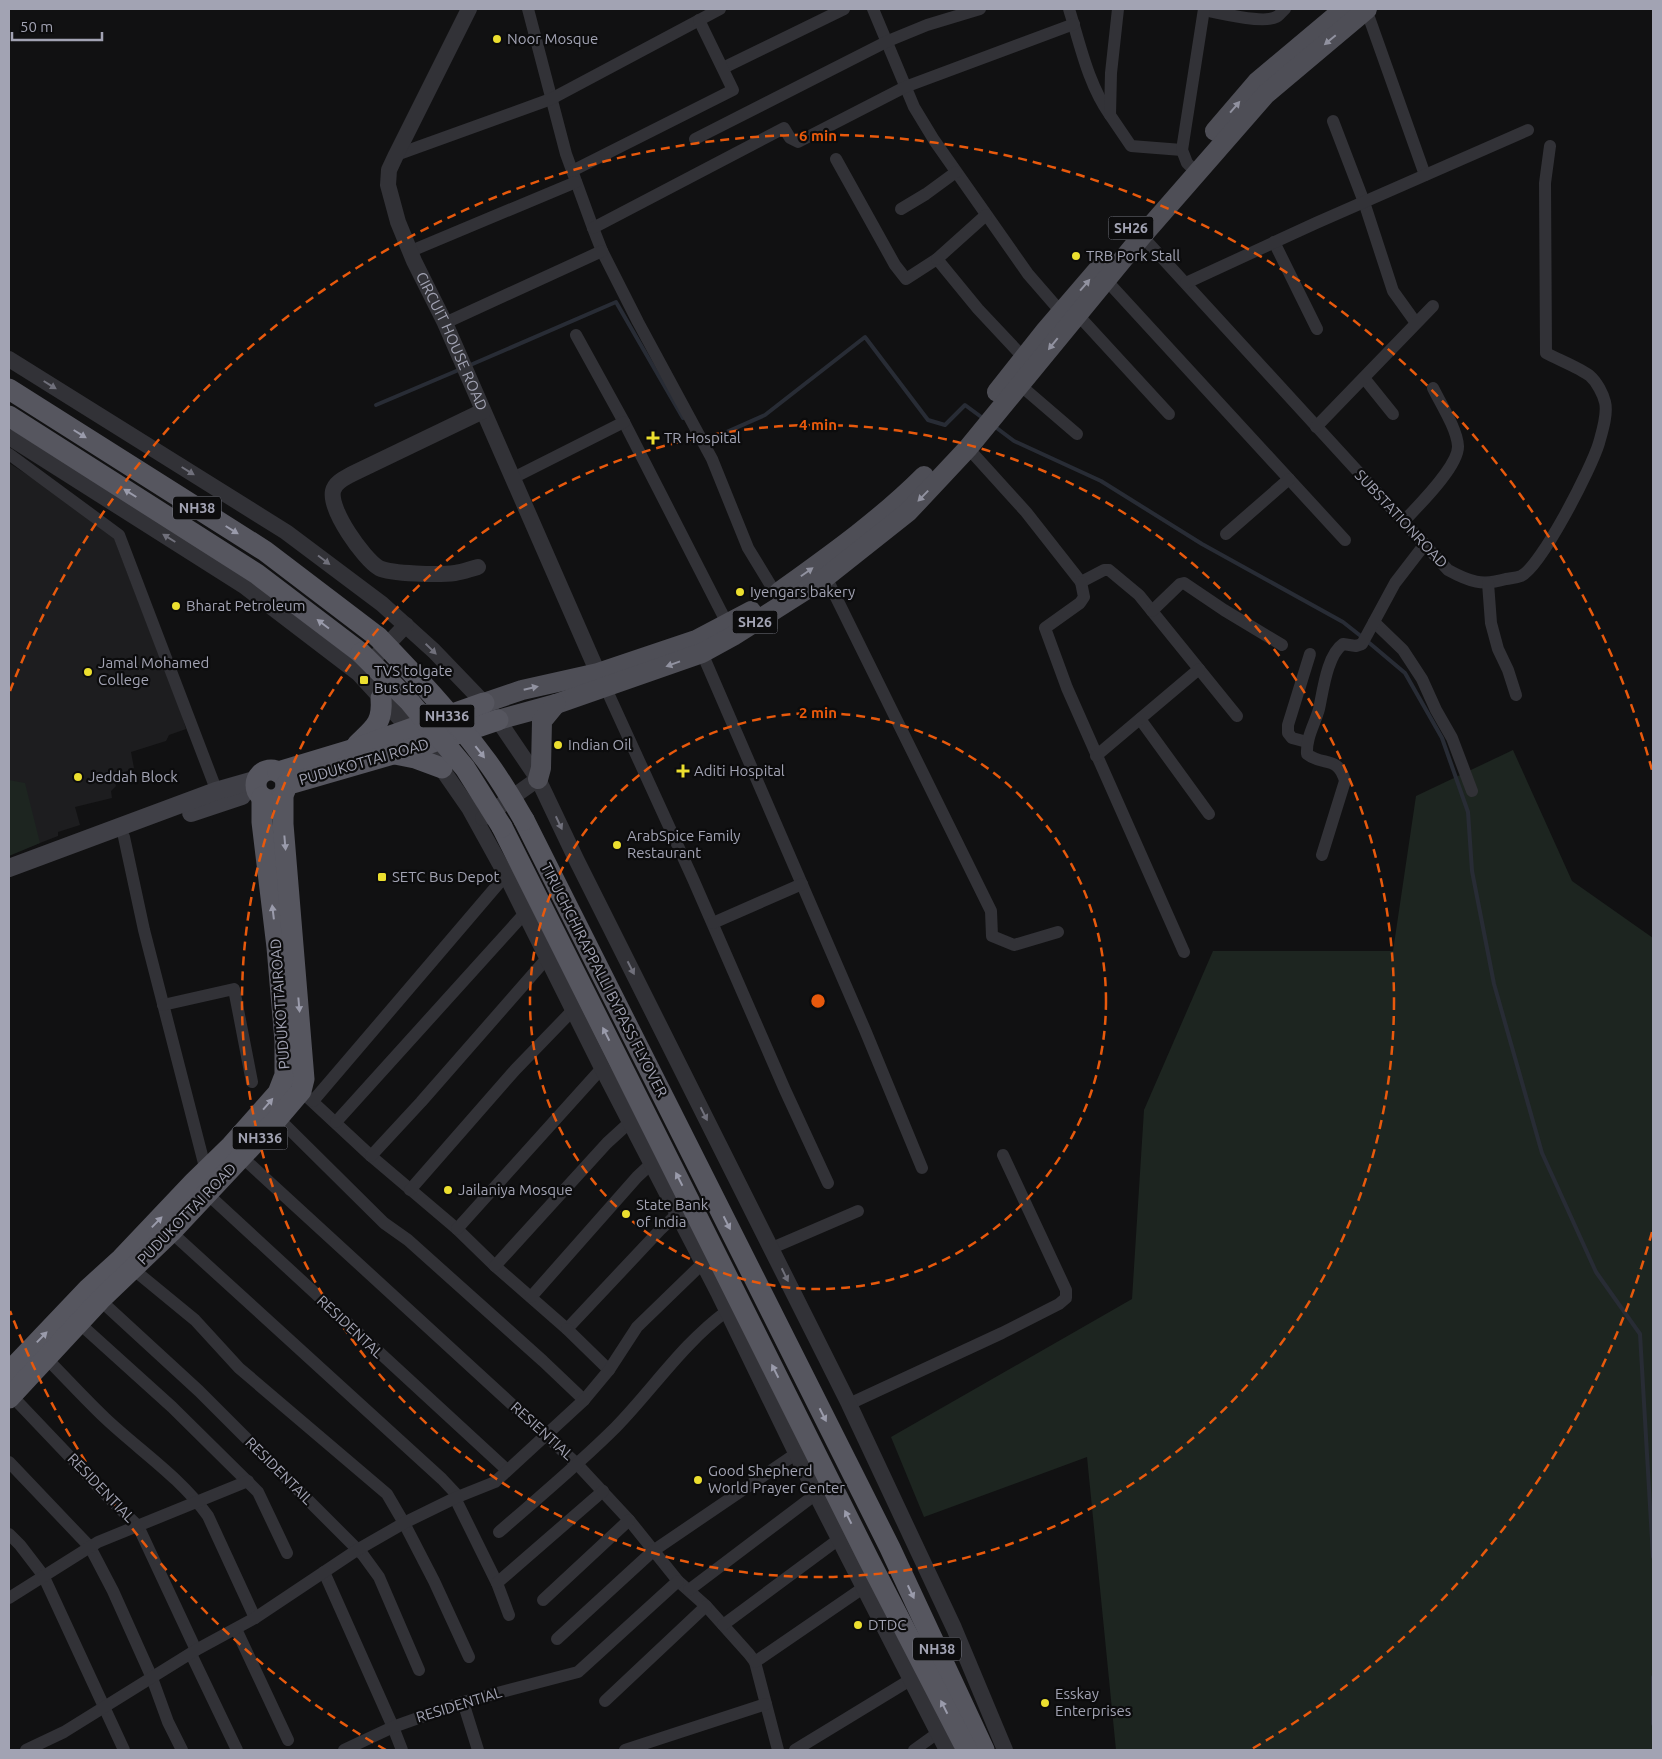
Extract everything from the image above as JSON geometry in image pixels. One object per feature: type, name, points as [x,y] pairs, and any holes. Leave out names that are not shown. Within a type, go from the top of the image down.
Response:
[{"type":"highway","name":"TIRUCHCHIRAPPALLI BYPASS FLYOVER","points":[[9,390],[265,551],[378,637],[427,688],[482,755],[524,820],[890,1548],[984,1750]]},
{"type":"highway","name":"TIRUCHCHIRAPPALLI BYPASS FLYOVER","points":[[9,416],[257,574],[361,653],[409,701],[464,768],[502,827],[865,1552],[967,1750]]},
{"type":"highway","points":[[351,750],[377,726],[382,712],[381,698]]},
{"type":"highway","name":"PUDUKOTTAI ROAD","points":[[320,767],[393,753],[417,737],[484,703]]},
{"type":"highway","name":"PUDUKOTTAI ROAD","points":[[282,784],[320,767],[351,750],[498,720]]},
{"type":"highway","points":[[393,753],[415,758],[442,768]]},
{"type":"highway","name":"PUDUKOTTAI ROAD","points":[[259,789],[270,800],[279,798],[282,784]]},
{"type":"highway","name":"PUDUKOTTAI ROAD","points":[[10,1396],[100,1300],[172,1232],[202,1182],[242,1157],[278,1118],[307,1096],[283,824],[282,784]]},
{"type":"highway","name":"PUDUKOTTAIROAD","points":[[9,1372],[88,1289],[202,1182],[278,1093],[285,1075],[284,1041],[277,947],[259,789]]},
{"type":"main road","name":"SH26","points":[[498,720],[556,704],[602,680],[696,640],[730,630],[826,577],[908,512],[1069,314],[1188,162],[1257,82],[1344,9]]},
{"type":"main road","name":"SH26","points":[[1010,386],[1024,358],[1069,314],[1107,281],[1142,236],[1188,162],[1366,9]]},
{"type":"main road","name":"SH26","points":[[484,703],[522,690],[602,680],[702,653],[750,612],[817,565],[899,501],[968,439]]},
{"type":"main road","points":[[538,779],[541,768],[542,721],[556,704]]},
{"type":"main road","points":[[9,868],[78,847],[218,797],[259,789]]},
{"type":"main road","points":[[9,881],[78,847],[124,837],[218,797]]},
{"type":"street","name":"CIRCUIT HOUSE ROAD","points":[[469,9],[389,170],[388,185],[398,222],[484,410],[602,680]]},
{"type":"street","points":[[529,9],[551,99],[574,177],[602,251],[712,459],[748,548],[776,594]]},
{"type":"street","points":[[396,155],[551,99],[720,9]]},
{"type":"street","points":[[723,68],[844,9]]},
{"type":"street","points":[[874,9],[914,107],[934,140],[1028,274],[1169,414]]},
{"type":"street","points":[[695,139],[888,41],[927,25],[980,9]]},
{"type":"street","points":[[1070,9],[1100,100],[1131,146],[1188,162],[1204,10],[1249,18],[1270,19],[1277,17],[1285,9]]},
{"type":"street","points":[[1110,115],[1111,73],[1118,9]]},
{"type":"street","points":[[1366,9],[1425,175]]},
{"type":"street","points":[[411,251],[574,177],[733,90],[700,20]]},
{"type":"street","points":[[593,228],[784,128],[790,138],[798,142],[905,87],[1074,24]]},
{"type":"street","points":[[1332,121],[1364,202],[1393,291],[1416,323]]},
{"type":"street","points":[[1186,283],[1528,130]]},
{"type":"street","name":"SUBSTATIONROAD","points":[[1142,236],[1448,570],[1476,583],[1488,583],[1522,575],[1542,553],[1574,499],[1585,476],[1599,444],[1605,418],[1606,404],[1602,393],[1590,376],[1546,353],[1544,183],[1550,146]]},
{"type":"street","points":[[836,159],[895,265],[906,279],[937,259],[986,215]]},
{"type":"street","points":[[901,209],[926,194],[956,172]]},
{"type":"street","points":[[1274,242],[1317,329]]},
{"type":"street","points":[[445,323],[602,251]]},
{"type":"street","points":[[937,259],[978,309],[1024,358]]},
{"type":"street","points":[[1107,281],[1345,540]]},
{"type":"street","points":[[1316,427],[1433,306]]},
{"type":"street","points":[[576,335],[624,422],[730,630]]},
{"type":"street","points":[[9,359],[286,532],[382,604],[406,625],[484,703],[498,720],[538,779],[849,1404],[954,1628],[1005,1750]]},
{"type":"street","points":[[1364,378],[1393,414]]},
{"type":"street","points":[[1010,386],[1077,434]]},
{"type":"street","points":[[1404,522],[1436,486],[1458,452],[1458,444],[1451,424],[1433,388]]},
{"type":"street","points":[[478,567],[455,573],[395,573],[379,568],[351,539],[333,500],[333,491],[337,483],[352,474],[484,410]]},
{"type":"street","points":[[513,478],[624,422]]},
{"type":"street","points":[[9,437],[244,586],[358,674],[417,737],[442,768],[477,822],[506,875],[602,1068],[678,1213],[863,1588],[947,1750]]},
{"type":"street","points":[[968,439],[1081,582],[1084,597],[1080,603],[1045,628],[1067,688],[1096,756],[1184,952]]},
{"type":"street","points":[[9,454],[119,535],[218,797]]},
{"type":"street","points":[[1226,534],[1288,478]]},
{"type":"street","points":[[1322,855],[1345,781],[1342,771],[1338,766],[1307,754],[1307,742],[1318,709],[1323,684],[1336,650],[1342,644],[1356,646],[1362,644],[1395,583],[1425,544]]},
{"type":"street","points":[[1081,582],[1104,570],[1109,570],[1139,594],[1237,716]]},
{"type":"street","points":[[826,577],[991,911],[992,936],[1014,945],[1058,932]]},
{"type":"street","points":[[1152,611],[1180,584],[1184,583],[1282,645]]},
{"type":"street","points":[[1488,583],[1491,623],[1498,649],[1508,670],[1516,695]]},
{"type":"street","points":[[358,674],[406,625]]},
{"type":"street","points":[[1372,626],[1403,650],[1422,679],[1436,710],[1452,738],[1472,790]]},
{"type":"street","points":[[702,653],[922,1168]]},
{"type":"street","points":[[1307,742],[1292,738],[1288,733],[1288,725],[1310,654]]},
{"type":"street","points":[[1096,756],[1199,669]]},
{"type":"street","points":[[602,680],[713,923],[828,1183]]},
{"type":"street","points":[[1140,719],[1209,814]]},
{"type":"street","points":[[477,822],[538,779]]},
{"type":"street","points":[[124,837],[202,1182]]},
{"type":"street","points":[[506,875],[307,1096],[371,1156],[457,1229],[609,1370]]},
{"type":"street","points":[[713,923],[802,884]]},
{"type":"street","points":[[336,1122],[525,913]]},
{"type":"street","points":[[371,1156],[548,957]]},
{"type":"street","points":[[163,1005],[234,989],[252,1082]]},
{"type":"street","points":[[410,1190],[515,1070],[573,1010]]},
{"type":"street","points":[[457,1229],[602,1068]]},
{"type":"street","points":[[278,1118],[384,1223],[408,1240],[584,1400]]},
{"type":"street","points":[[495,1266],[607,1143],[630,1122]]},
{"type":"street","points":[[849,1404],[1002,1333],[1059,1304],[1066,1298],[1066,1290],[1003,1155]]},
{"type":"street","name":"RESIENTIAL","points":[[242,1157],[545,1434],[603,1491],[678,1581],[706,1606],[755,1662],[778,1750]]},
{"type":"street","points":[[530,1297],[637,1177],[652,1164]]},
{"type":"street","name":"RESIDENTAL","points":[[202,1182],[507,1470]]},
{"type":"street","points":[[772,1248],[858,1211]]},
{"type":"street","points":[[567,1329],[678,1213]]},
{"type":"street","points":[[172,1232],[435,1472],[457,1497],[497,1583],[509,1615]]},
{"type":"street","points":[[26,1750],[64,1732],[194,1652],[256,1618],[357,1550],[404,1523],[457,1497],[495,1482],[584,1400],[609,1370],[637,1327],[703,1263]]},
{"type":"street","points":[[133,1269],[195,1320],[239,1368],[386,1494],[404,1523],[434,1581],[469,1658]]},
{"type":"street","name":"RESIDENTAIL","points":[[100,1300],[199,1391],[363,1555],[379,1577],[419,1670]]},
{"type":"street","points":[[499,1532],[577,1464],[617,1426],[707,1326],[727,1311]]},
{"type":"street","points":[[79,1323],[172,1407],[258,1492],[287,1553]]},
{"type":"street","points":[[46,1358],[106,1418],[174,1478],[198,1502],[208,1516],[256,1618]]},
{"type":"street","name":"RESIDENTIAL","points":[[10,1396],[138,1526],[237,1750]]},
{"type":"street","points":[[557,1639],[653,1551],[797,1453]]},
{"type":"street","points":[[9,1462],[90,1547],[113,1591],[152,1678],[168,1722],[182,1750]]},
{"type":"street","points":[[9,1598],[90,1547],[248,1481]]},
{"type":"street","points":[[497,1583],[603,1491]]},
{"type":"street","points":[[689,1590],[816,1494]]},
{"type":"street","points":[[543,1600],[629,1520]]},
{"type":"street","points":[[9,1534],[43,1575],[124,1750]]},
{"type":"street","points":[[723,1625],[839,1539]]},
{"type":"street","points":[[324,1572],[402,1750]]},
{"type":"street","name":"RESIDENTIAL","points":[[344,1750],[393,1727],[462,1702],[578,1672],[678,1581]]},
{"type":"street","points":[[755,1662],[863,1588]]},
{"type":"street","points":[[606,1701],[706,1606]]},
{"type":"street","points":[[236,1629],[288,1740]]},
{"type":"street","points":[[795,1750],[910,1680]]},
{"type":"street","points":[[462,1702],[478,1750]]},
{"type":"street","points":[[625,1750],[766,1704]]},
{"type":"street","points":[[914,1750],[939,1732]]},
{"type":"shaded area","name":"Jamal Mohamed College","points":[[9,463],[110,528],[186,729],[169,735],[166,741],[131,752],[134,768],[114,777],[116,786],[111,791],[112,798],[75,807],[80,825],[58,832],[58,836],[9,855]]},
{"type":"shaded area","points":[[1513,750],[1572,881],[1653,938],[1653,1750],[1116,1750],[1087,1457],[924,1517],[891,1437],[1132,1299],[1144,1110],[1213,951],[1393,951],[1416,796]]},
{"type":"shaded area","points":[[9,780],[25,783],[40,843],[9,856]]},
{"type":"waterway","points":[[468,366],[616,302],[683,418]]},
{"type":"waterway","points":[[713,438],[765,415],[865,337],[928,420],[945,425],[965,405],[984,419]]},
{"type":"waterway","points":[[376,405],[461,369]]},
{"type":"waterway","points":[[994,426],[1014,441],[1101,481],[1202,544],[1343,622],[1362,637]]},
{"type":"waterway","points":[[1367,641],[1405,673],[1442,738],[1468,812],[1472,871],[1494,984],[1542,1153],[1596,1272],[1640,1334],[1653,1557]]},
{"type":"waterway","points":[[1653,1677],[1653,1724]]},
{"type":"place","name":"Noor Mosque","points":[[497,39]]},
{"type":"place","name":"TRB Pork Stall","points":[[1076,256]]},
{"type":"place","name":"TR Hospital","points":[[653,438]]},
{"type":"place","name":"Iyengars bakery","points":[[740,592]]},
{"type":"place","name":"Bharat Petroleum","points":[[176,606]]},
{"type":"place","name":"Jamal Mohamed College","points":[[88,672]]},
{"type":"place","name":"TVS tolgate Bus stop","points":[[364,680]]},
{"type":"place","name":"Indian Oil","points":[[558,745]]},
{"type":"place","name":"Aditi Hospital","points":[[683,771]]},
{"type":"place","name":"Jeddah Block","points":[[78,777]]},
{"type":"place","name":"ArabSpice Family Restaurant","points":[[617,845]]},
{"type":"place","name":"SETC Bus Depot","points":[[382,877]]},
{"type":"place","name":"Jailaniya Mosque","points":[[448,1190]]},
{"type":"place","name":"State Bank of India","points":[[626,1214]]},
{"type":"place","name":"Good Shepherd World Prayer Center","points":[[698,1480]]},
{"type":"place","name":"DTDC","points":[[858,1625]]},
{"type":"place","name":"Esskay Enterprises","points":[[1045,1703]]}]
